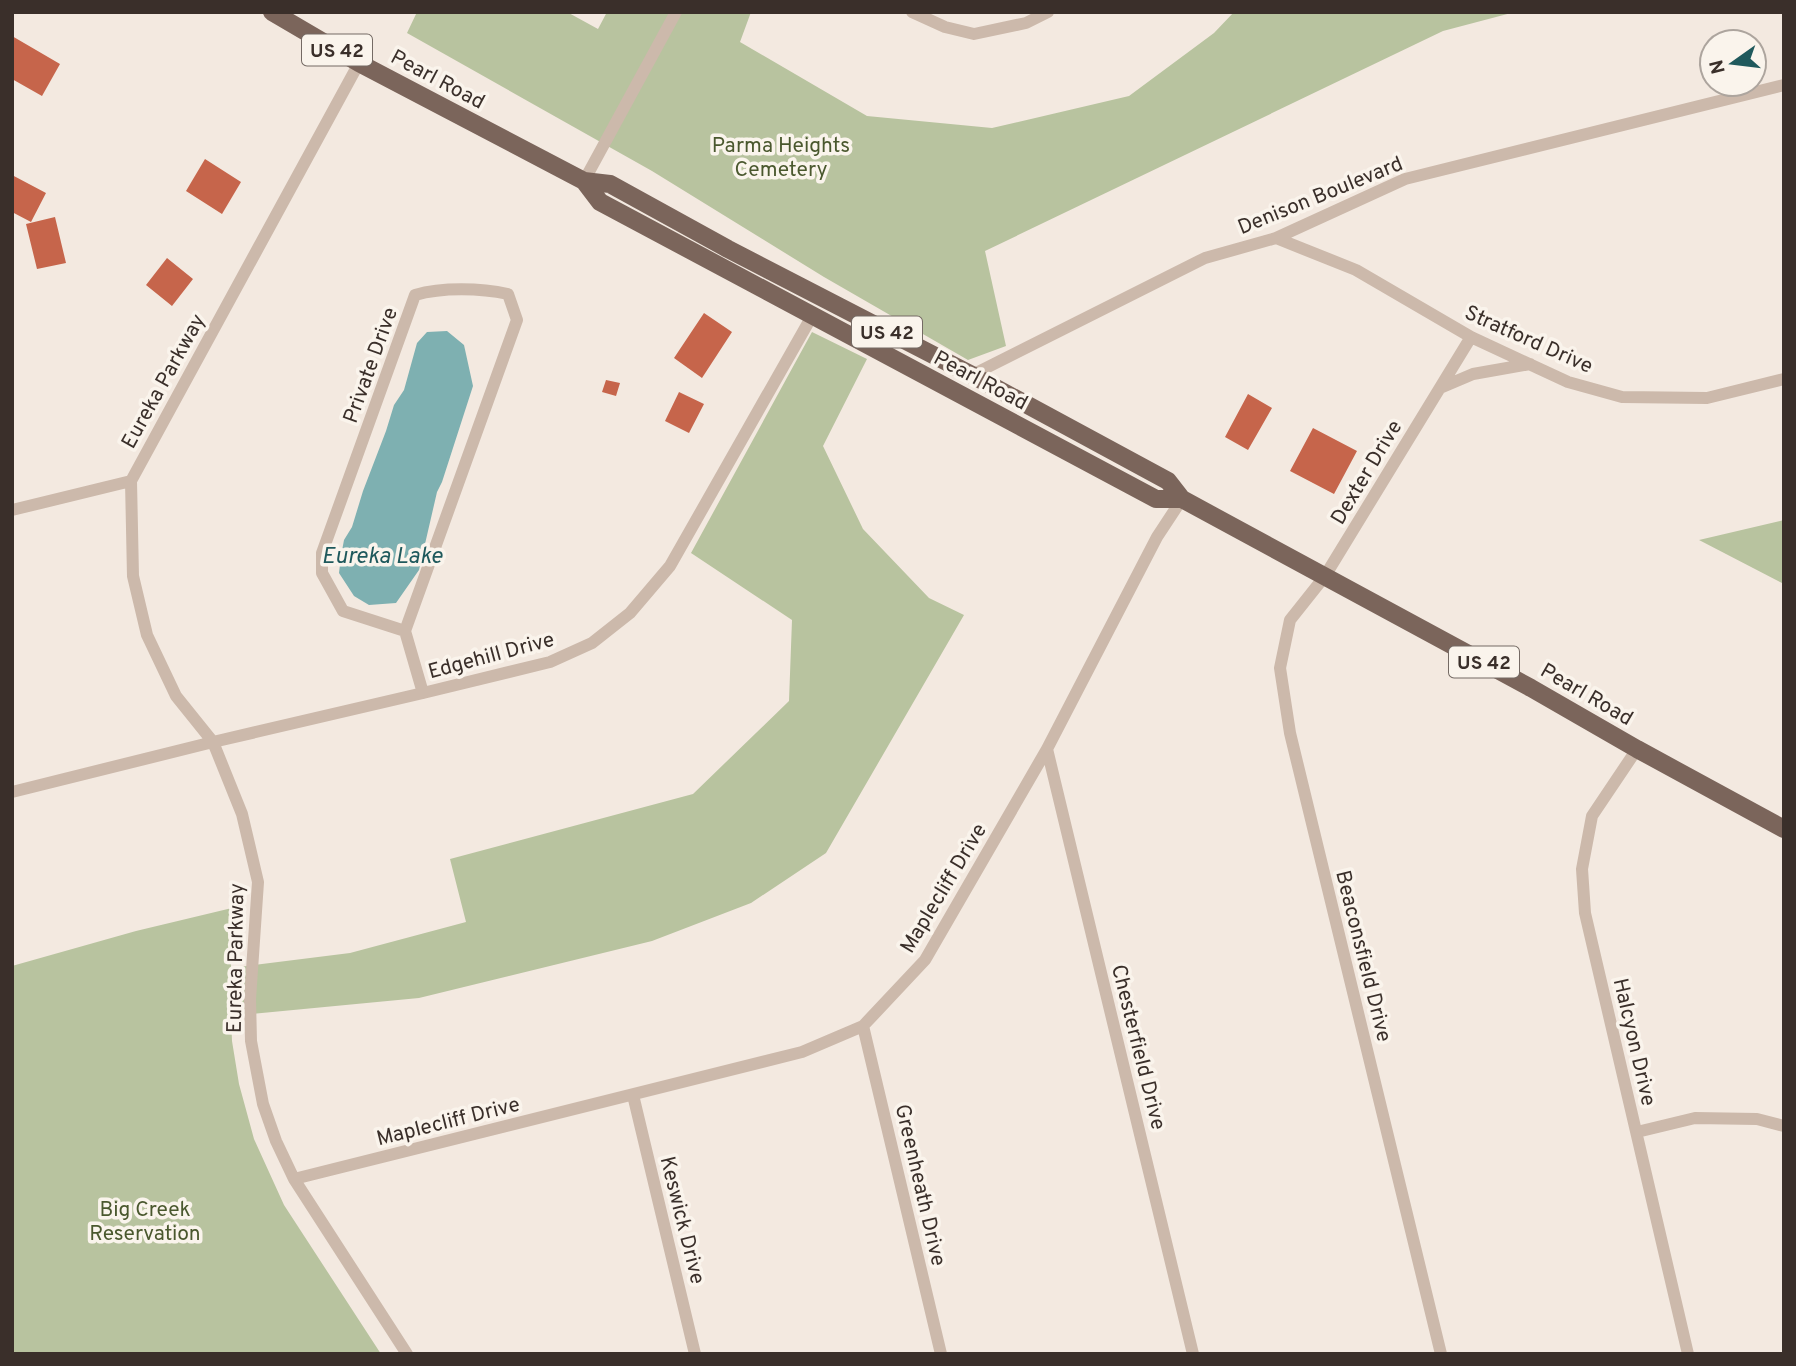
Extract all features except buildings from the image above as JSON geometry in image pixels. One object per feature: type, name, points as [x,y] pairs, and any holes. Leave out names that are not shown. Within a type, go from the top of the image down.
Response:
[{"type":"main road","name":"Pearl Road","points":[[272,12],[359,63],[584,181],[610,184],[728,249],[972,375],[1168,481],[1182,499],[1784,829]]},
{"type":"main road","name":"Pearl Road","points":[[584,181],[600,202],[1156,499],[1182,499]]},
{"type":"street","points":[[584,181],[676,12]]},
{"type":"street","points":[[912,12],[945,27],[974,34],[1026,23],[1048,12]]},
{"type":"street","name":"Eureka Parkway","points":[[359,63],[131,481],[133,576],[147,635],[176,696],[214,742],[242,814],[258,882],[250,999],[251,1041],[263,1104],[276,1141],[294,1179],[407,1354]]},
{"type":"street","name":"Denison Boulevard","points":[[972,375],[1205,258],[1276,238],[1405,179],[1784,86]]},
{"type":"street","name":"Stratford Drive","points":[[1276,238],[1356,270],[1471,337],[1568,382],[1622,397],[1707,398],[1784,379]]},
{"type":"street","name":"Private Drive","points":[[454,289],[508,294],[517,320],[405,631],[343,611],[322,573],[322,554],[415,295],[454,289]]},
{"type":"street","name":"Edgehill Drive","points":[[12,792],[550,662],[592,643],[630,613],[670,566],[812,316]]},
{"type":"street","name":"Dexter Drive","points":[[1325,576],[1471,337]]},
{"type":"street","points":[[1440,388],[1473,374],[1530,364]]},
{"type":"street","points":[[12,510],[131,481]]},
{"type":"street","name":"Maplecliff Drive","points":[[294,1179],[802,1052],[863,1026],[925,960],[1047,749],[1157,537],[1182,499]]},
{"type":"street","name":"Beaconsfield Drive","points":[[1325,576],[1290,620],[1280,668],[1290,733],[1441,1354]]},
{"type":"street","points":[[405,631],[423,694]]},
{"type":"street","name":"Chesterfield Drive","points":[[1047,749],[1193,1354]]},
{"type":"street","name":"Halcyon Drive","points":[[1637,749],[1592,816],[1582,869],[1585,913],[1688,1354]]},
{"type":"street","name":"Greenheath Drive","points":[[863,1026],[942,1354]]},
{"type":"street","name":"Keswick Drive","points":[[633,1095],[695,1354]]},
{"type":"street","points":[[1637,1132],[1695,1118],[1757,1119],[1784,1126]]},
{"type":"green space","name":"Parma Heights Cemetery","points":[[417,12],[567,12],[598,29],[607,12],[751,12],[740,42],[867,116],[992,128],[1129,96],[1214,33],[1234,12],[1515,12],[1443,31],[985,251],[1006,346],[968,360],[824,277],[652,171],[407,33]]},
{"type":"green space","name":"Big Creek Reservation","points":[[812,332],[867,359],[823,446],[863,529],[929,598],[964,615],[826,853],[751,903],[652,941],[419,998],[231,1016],[239,1084],[254,1139],[284,1205],[381,1354],[12,1354],[12,966],[136,931],[232,908],[231,968],[350,953],[466,922],[450,859],[693,794],[789,701],[792,620],[691,553]]},
{"type":"green space","points":[[1784,520],[1784,584],[1699,540]]},
{"type":"water","name":"Eureka Lake","points":[[447,331],[464,345],[473,386],[437,492],[419,570],[396,603],[369,605],[354,596],[339,573],[344,540],[352,527],[394,405],[404,390],[417,343],[427,332]]}]
